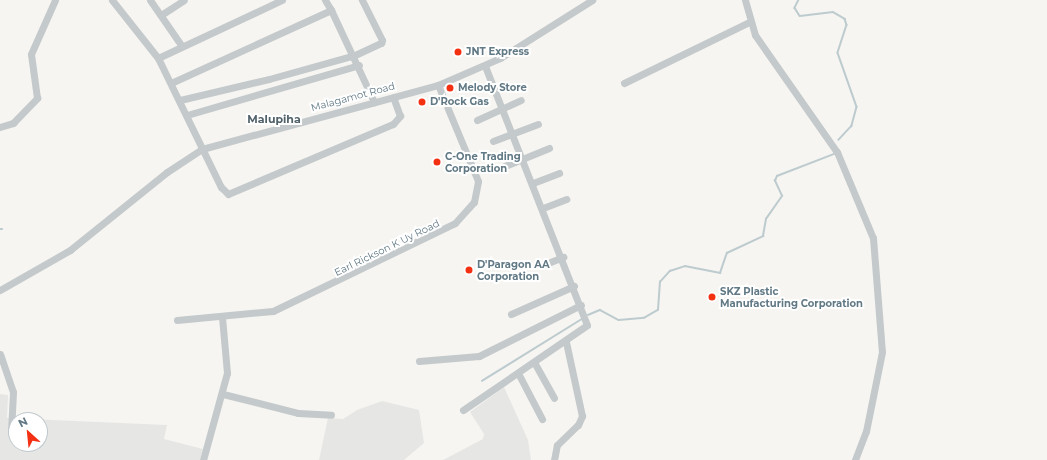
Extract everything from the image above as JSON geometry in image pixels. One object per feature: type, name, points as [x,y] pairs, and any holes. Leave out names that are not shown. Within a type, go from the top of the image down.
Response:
[{"type":"street","points":[[0,127],[13,123],[37,98],[31,54],[55,0]]},
{"type":"street","points":[[112,0],[158,58],[180,100],[221,187],[232,194],[393,124],[400,116],[393,97]]},
{"type":"street","points":[[150,0],[181,45]]},
{"type":"street","points":[[161,15],[184,0]]},
{"type":"street","points":[[158,58],[181,45],[282,0]]},
{"type":"street","points":[[326,0],[355,55],[374,102]]},
{"type":"street","points":[[180,100],[355,55],[382,40],[362,0]]},
{"type":"street","name":"Malagamot Road","points":[[0,290],[70,250],[167,172],[202,149],[438,85],[485,66],[592,0]]},
{"type":"street","points":[[745,0],[749,22],[837,152],[873,238],[882,352],[866,431],[855,460]]},
{"type":"street","points":[[171,82],[331,10]]},
{"type":"street","points":[[624,83],[749,22]]},
{"type":"street","points":[[187,115],[359,65]]},
{"type":"street","points":[[463,410],[566,342],[587,325],[563,257],[533,183],[510,135],[485,66]]},
{"type":"street","name":"Earl Rickson K Uy Road","points":[[176,320],[222,317],[273,311],[298,302],[443,232],[466,212],[477,196],[478,181],[438,85]]},
{"type":"street","points":[[477,120],[521,100]]},
{"type":"street","points":[[493,141],[538,124]]},
{"type":"street","points":[[500,168],[549,148]]},
{"type":"street","points":[[533,183],[559,173]]},
{"type":"street","points":[[543,208],[566,199]]},
{"type":"street","points":[[543,266],[563,257]]},
{"type":"street","points":[[511,314],[574,286]]},
{"type":"street","points":[[419,361],[479,356],[581,305]]},
{"type":"street","points":[[203,460],[223,394],[228,363],[222,317]]},
{"type":"street","points":[[554,460],[557,445],[578,425],[582,416],[566,342]]},
{"type":"street","points":[[0,354],[13,388],[12,412]]},
{"type":"street","points":[[534,362],[554,398]]},
{"type":"street","points":[[518,374],[542,419]]},
{"type":"street","points":[[223,394],[298,413],[331,415]]},
{"type":"shaded area","points":[[504,387],[528,440],[531,460],[443,460],[483,439],[484,434],[470,412]]},
{"type":"shaded area","points":[[0,394],[8,395],[8,452],[48,452],[48,420],[167,425],[164,439],[203,449],[200,460],[0,460]]},
{"type":"shaded area","points":[[382,401],[419,410],[424,443],[404,460],[319,460],[328,418],[343,419],[357,410]]},
{"type":"waterway","points":[[799,0],[795,8],[800,16],[833,12],[845,19],[847,25],[838,53],[857,107],[852,126],[839,140]]},
{"type":"waterway","points":[[588,315],[600,310],[619,320],[644,318],[658,310],[660,282],[670,271],[685,266],[720,273],[727,253],[763,236],[766,219],[782,196],[775,181],[777,176],[834,154]]},
{"type":"waterway","points":[[482,381],[582,319]]},
{"type":"place","name":"JNT Express","points":[[458,52]]},
{"type":"place","name":"Melody Store","points":[[450,88]]},
{"type":"place","name":"D'Rock Gas","points":[[422,102]]},
{"type":"place","name":"C-One Trading Corporation","points":[[437,162]]},
{"type":"place","name":"D'Paragon AA Corporation","points":[[469,270]]},
{"type":"place","name":"SKZ Plastic Manufacturing Corporation","points":[[712,297]]},
{"type":"district","name":"Malupiha","points":[[274,119]]}]
